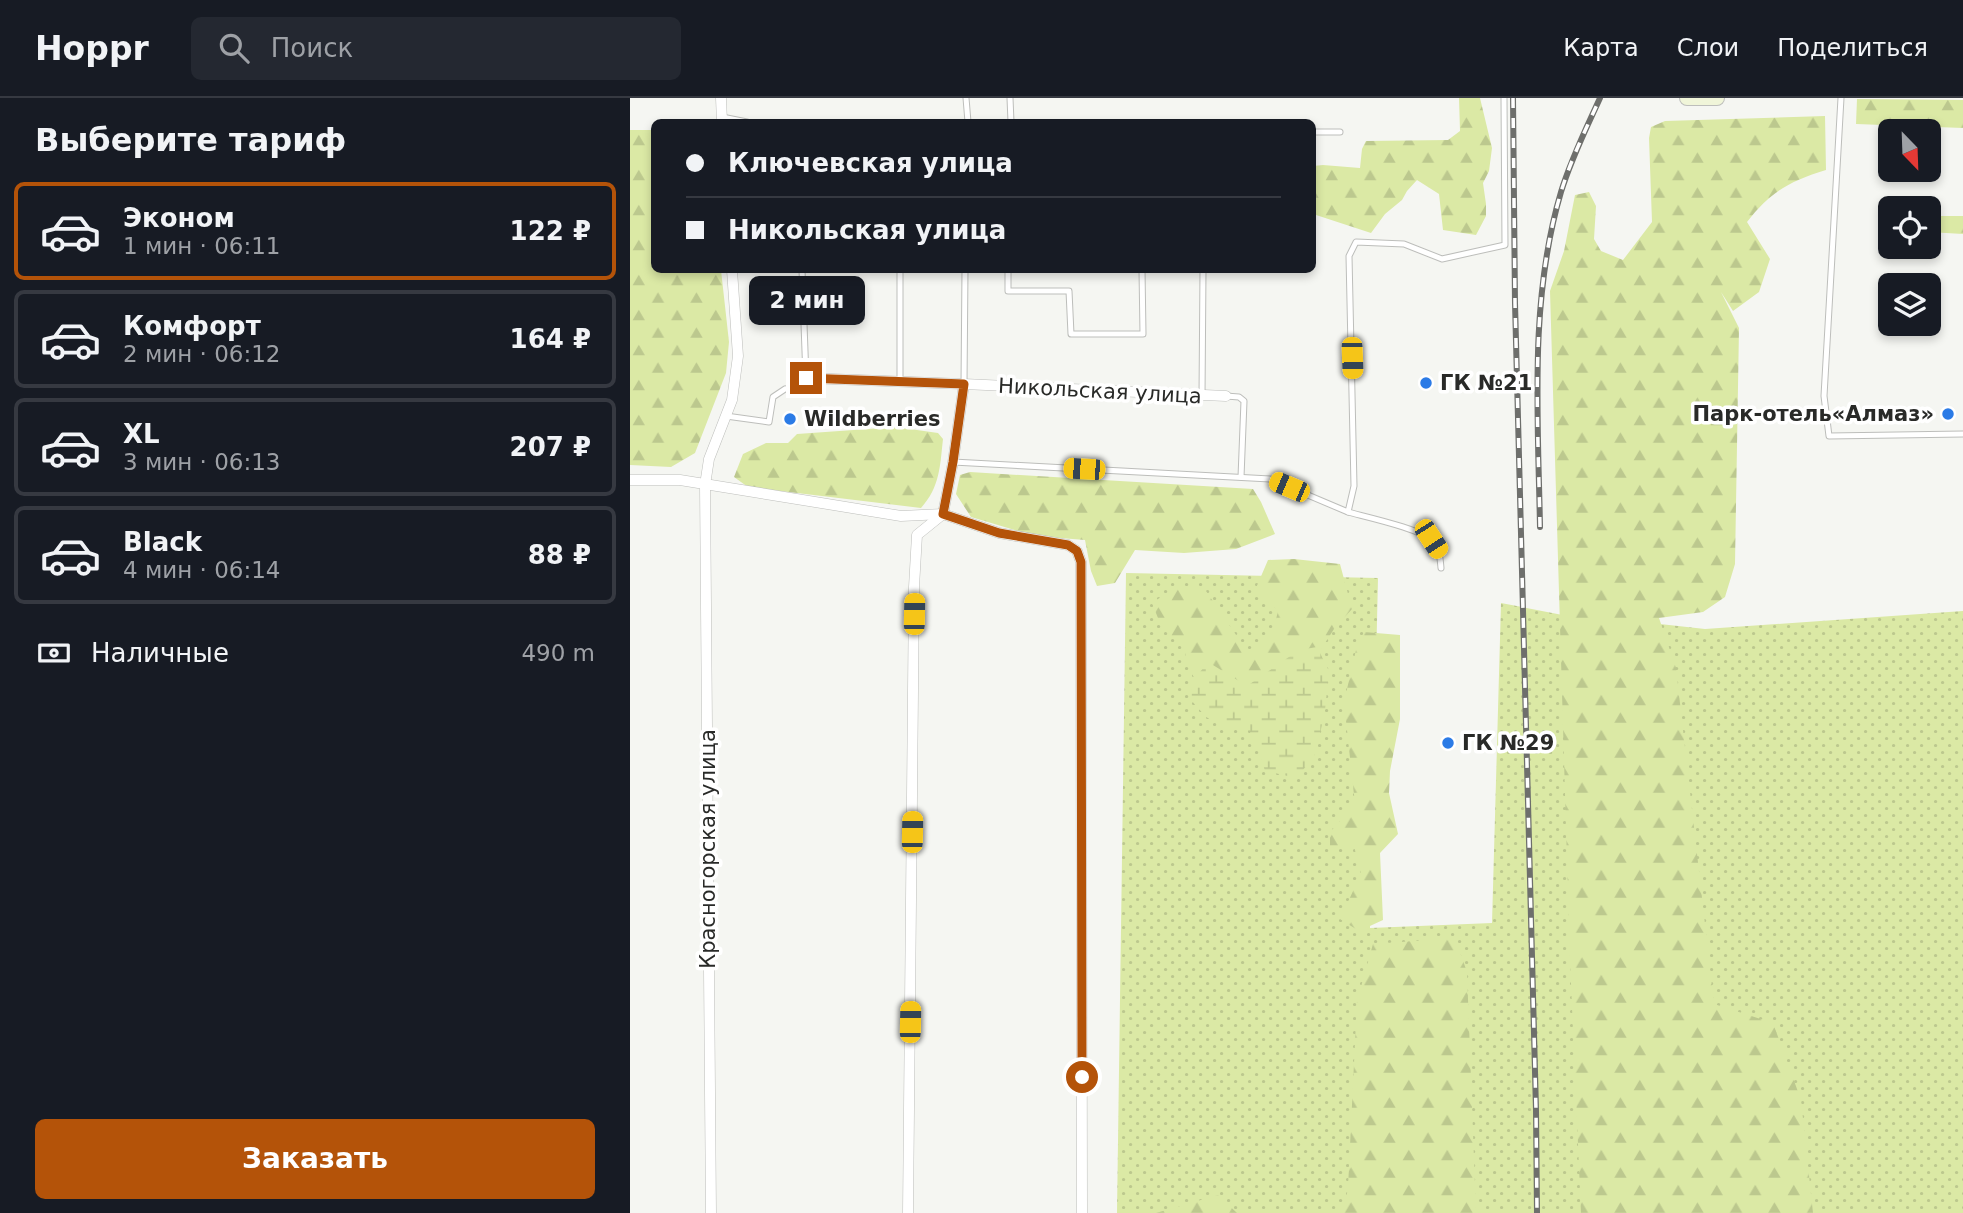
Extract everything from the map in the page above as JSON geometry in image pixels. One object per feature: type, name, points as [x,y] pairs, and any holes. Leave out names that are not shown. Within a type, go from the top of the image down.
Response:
[{"type":"main road","points":[[1687,98],[1717,98]]},
{"type":"street","points":[[721,98],[722,119]]},
{"type":"street","name":"Красногорская улица","points":[[711,1213],[705,485],[709,460],[732,400],[738,356],[732,273]]},
{"type":"street","name":"Никольская улица","points":[[806,378],[1226,396]]},
{"type":"street","points":[[908,1213],[916,535],[943,514],[964,384]]},
{"type":"street","points":[[630,480],[680,480],[901,516],[943,514],[999,533],[1068,545],[1077,551],[1081,562],[1082,1213]]},
{"type":"lane","points":[[966,98],[968,119]]},
{"type":"lane","points":[[1010,98],[1011,119]]},
{"type":"lane","points":[[1348,512],[1354,486],[1349,256],[1356,242],[1404,244],[1441,260],[1505,245],[1504,98]]},
{"type":"lane","points":[[1841,98],[1824,396],[1829,436],[1963,434]]},
{"type":"lane","points":[[1316,132],[1340,132]]},
{"type":"lane","points":[[802,273],[806,378]]},
{"type":"lane","points":[[900,273],[900,382]]},
{"type":"lane","points":[[964,384],[965,273]]},
{"type":"lane","points":[[1008,273],[1008,291],[1069,291],[1071,334],[1143,334],[1142,273]]},
{"type":"lane","points":[[1202,396],[1203,273]]},
{"type":"lane","points":[[726,416],[769,422],[773,397],[785,389]]},
{"type":"lane","points":[[1226,396],[1239,397],[1244,401],[1241,477]]},
{"type":"lane","points":[[953,462],[1270,479],[1348,512],[1411,530],[1431,539],[1440,553],[1441,568]]},
{"type":"green space","points":[[1459,98],[1480,98],[1492,148],[1489,171],[1483,183],[1486,216],[1476,235],[1443,230],[1439,194],[1417,180],[1371,233],[1316,215],[1316,166],[1360,168],[1362,149],[1366,141],[1448,140],[1460,131]]},
{"type":"green space","points":[[1857,99],[1963,100],[1963,128],[1941,127],[1941,119],[1878,119],[1878,125],[1856,124]]},
{"type":"green space","points":[[1825,116],[1826,170],[1782,189],[1764,203],[1747,222],[1770,259],[1759,292],[1733,311],[1721,292],[1739,328],[1735,564],[1725,597],[1703,612],[1659,618],[1676,668],[1714,1004],[1773,1023],[1801,1100],[1813,1213],[1581,1213],[1570,961],[1550,291],[1564,251],[1575,195],[1589,192],[1596,206],[1594,239],[1601,251],[1623,260],[1652,222],[1649,138],[1651,127],[1665,121]]},
{"type":"green space","points":[[630,130],[651,130],[651,273],[721,273],[729,342],[726,373],[695,453],[671,467],[630,465]]},
{"type":"green space","points":[[1941,216],[1963,216],[1963,234],[1941,233]]},
{"type":"green space","points":[[896,427],[938,433],[943,439],[936,484],[921,508],[748,487],[734,477],[743,454],[766,443],[788,443],[797,434]]},
{"type":"green space","points":[[970,472],[1253,489],[1275,534],[1236,549],[1184,553],[1135,550],[1115,583],[1097,586],[1085,540],[1035,536],[971,517],[956,494],[960,475]]},
{"type":"green space","points":[[1294,559],[1340,564],[1352,609],[1334,629],[1296,688],[1209,705],[1186,663],[1185,649],[1162,628],[1152,603],[1176,587],[1206,591],[1247,651],[1272,636],[1278,611],[1256,588],[1268,560]]},
{"type":"green space","points":[[1126,573],[1378,578],[1370,928],[1492,923],[1501,603],[1619,626],[1660,624],[1705,629],[1963,611],[1963,1213],[1117,1213]]},
{"type":"green space","points":[[1364,632],[1400,635],[1400,719],[1390,771],[1389,793],[1398,834],[1380,853],[1383,920],[1359,931],[1340,919],[1361,874],[1354,846],[1330,846],[1330,832],[1355,804],[1344,702],[1356,650]]},
{"type":"green space","points":[[1317,647],[1329,671],[1325,710],[1316,753],[1297,778],[1265,771],[1249,730],[1224,726],[1206,717],[1191,700],[1192,682],[1208,662],[1247,686],[1299,650]]},
{"type":"green space","points":[[1455,938],[1467,972],[1476,1213],[1343,1213],[1348,1188],[1357,1001],[1373,944]]},
{"type":"green space","points":[[1218,1195],[1237,1213],[1156,1213]]},
{"type":"railway","points":[[1513,98],[1515,303],[1537,1213]]},
{"type":"railway","points":[[1540,527],[1537,401],[1544,274],[1561,192],[1600,98]]},
{"type":"place","name":"ГК №21","points":[[1426,383]]},
{"type":"place","name":"Парк-отель«Алмаз»","points":[[1948,414]]},
{"type":"place","name":"Wildberries","points":[[790,419]]},
{"type":"place","name":"ГК №29","points":[[1448,743]]},
{"type":"route","points":[[806,378],[964,384],[943,514],[999,533],[1068,545],[1077,551],[1081,562],[1082,1077]]}]
